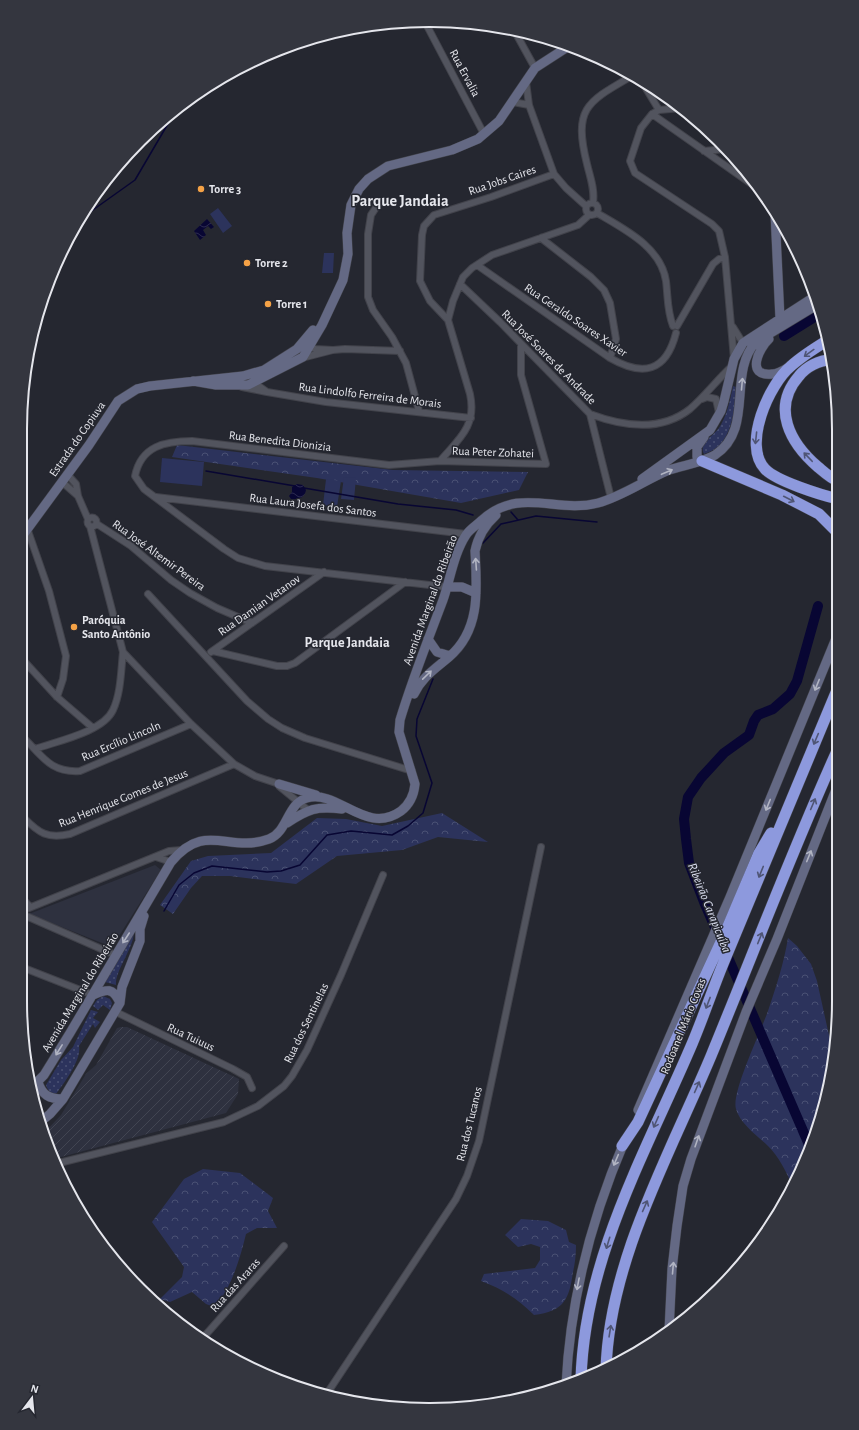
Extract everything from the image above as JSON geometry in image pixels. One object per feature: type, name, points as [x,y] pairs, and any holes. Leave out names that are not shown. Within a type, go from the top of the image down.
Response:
[{"type":"highway","points":[[822,344],[790,367],[776,382],[755,434],[755,446],[758,460],[765,469],[776,478],[832,497]]},
{"type":"highway","points":[[826,361],[814,364],[802,372],[787,393],[785,411],[788,430],[797,446],[832,479]]},
{"type":"highway","points":[[702,461],[728,471],[819,514],[832,527]]},
{"type":"highway","points":[[728,471],[832,498]]},
{"type":"highway","name":"Rodoanel Mário Covas","points":[[581,1373],[582,1357],[591,1306],[611,1233],[629,1185],[692,1044],[722,966],[832,702]]},
{"type":"highway","points":[[607,1361],[612,1320],[624,1265],[642,1212],[745,974],[802,831],[832,762]]},
{"type":"highway","points":[[622,1146],[638,1122],[726,931],[759,853],[770,834],[781,823]]},
{"type":"main road","name":"Estrada do Copiuva","points":[[193,381],[216,385],[236,386],[299,359],[322,325],[343,280],[348,254],[347,233],[351,205],[359,189],[368,179],[388,166],[452,150],[478,139],[499,121],[535,68],[563,50]]},
{"type":"main road","points":[[776,224],[780,319]]},
{"type":"main road","points":[[780,298],[788,306],[796,309]]},
{"type":"main road","name":"Avenida Marginal do Ribeirão","points":[[632,488],[710,430],[724,401],[732,363],[744,343],[811,299]]},
{"type":"main road","name":"Avenida Marginal do Ribeirão","points":[[36,1082],[93,995],[115,955],[147,906],[172,862],[182,850],[192,843],[206,840],[238,843],[261,842],[277,834],[298,803],[308,798],[321,797],[354,811],[376,818],[387,818],[395,815],[405,808],[414,792],[415,784],[399,732],[400,720],[466,534],[485,517],[506,506],[536,502],[584,506],[611,498],[673,469],[702,461],[715,455],[724,447],[734,432],[739,414],[744,362],[751,348],[756,342],[813,307]]},
{"type":"main road","points":[[778,329],[762,346],[757,355],[756,366],[760,371],[766,374],[773,374],[790,367]]},
{"type":"main road","name":"Estrada do Copiuva","points":[[250,381],[264,370],[291,354],[305,349]]},
{"type":"main road","points":[[291,354],[292,357],[299,359]]},
{"type":"main road","name":"Estrada do Copiuva","points":[[27,532],[89,445],[118,401],[137,389],[240,376],[250,381]]},
{"type":"main road","points":[[236,386],[235,380],[240,376]]},
{"type":"main road","points":[[702,461],[697,457],[696,451],[699,443],[710,430]]},
{"type":"main road","name":"Avenida Marginal do Ribeirão","points":[[400,720],[417,687],[425,676],[461,645],[471,628],[476,607],[476,543],[489,522],[506,506]]},
{"type":"main road","points":[[447,586],[462,587],[476,593]]},
{"type":"main road","points":[[428,640],[437,652],[450,656]]},
{"type":"main road","points":[[567,1379],[572,1318],[582,1266],[597,1211],[622,1146],[714,935],[832,648]]},
{"type":"main road","points":[[280,784],[321,797]]},
{"type":"main road","points":[[669,1324],[672,1269],[683,1186],[705,1117],[832,800]]},
{"type":"main road","name":"Avenida Marginal do Ribeirão","points":[[284,825],[308,810],[327,807],[354,811]]},
{"type":"main road","name":"Avenida Marginal do Ribeirão","points":[[45,1119],[63,1099],[116,1012],[120,1003],[122,987],[140,941],[140,928],[147,906]]},
{"type":"main road","points":[[93,995],[104,990],[111,991],[117,996],[120,1003]]},
{"type":"main road","points":[[37,1087],[46,1096],[53,1099],[63,1099]]},
{"type":"street","name":"Rua Ervalia","points":[[428,27],[484,134]]},
{"type":"street","points":[[518,37],[535,68]]},
{"type":"street","points":[[597,213],[598,207],[594,203],[593,184],[582,136],[583,117],[591,102],[598,95],[627,79]]},
{"type":"street","points":[[526,82],[529,105],[554,174],[566,188],[586,206],[586,212],[589,215]]},
{"type":"street","points":[[648,92],[659,110]]},
{"type":"street","points":[[513,102],[529,105]]},
{"type":"street","points":[[673,109],[659,110],[652,114],[641,128],[632,150],[630,161],[635,174],[712,224],[719,231],[724,257],[732,325],[732,363]]},
{"type":"street","points":[[652,114],[746,180]]},
{"type":"street","points":[[704,151],[718,150]]},
{"type":"street","name":"Rua Jobs Caires","points":[[448,320],[430,301],[420,281],[422,234],[429,219],[434,215],[491,197],[554,174]]},
{"type":"street","points":[[379,203],[371,215],[368,234],[366,284],[368,297],[373,310],[400,351],[411,378],[419,412]]},
{"type":"street","points":[[586,206],[594,203]]},
{"type":"street","points":[[440,461],[465,434],[471,418],[472,404],[470,394],[448,320],[453,301],[460,284],[467,273],[492,255],[578,225],[589,215],[594,216],[597,213]]},
{"type":"street","points":[[597,213],[640,241],[656,256],[666,280],[667,305],[675,326]]},
{"type":"street","points":[[541,238],[591,277],[604,290],[610,303],[616,339],[610,358]]},
{"type":"street","points":[[675,326],[713,264],[724,257]]},
{"type":"street","name":"Rua Geraldo Soares Xavier","points":[[477,265],[610,358],[626,367],[637,369],[649,368],[664,360],[668,355],[676,333],[679,330],[675,326]]},
{"type":"street","name":"Rua José Soares de Andrade","points":[[460,284],[500,322],[521,346],[590,414],[616,423],[632,425],[658,423],[678,416],[699,400],[732,363]]},
{"type":"street","points":[[732,325],[744,343]]},
{"type":"street","name":"Rua Peter Zohatei","points":[[440,461],[546,464],[521,374],[521,346]]},
{"type":"street","points":[[305,349],[400,351]]},
{"type":"street","points":[[299,359],[333,350]]},
{"type":"street","name":"Rua Lindolfo Ferreira de Morais","points":[[250,381],[267,392]]},
{"type":"street","name":"Rua Lindolfo Ferreira de Morais","points":[[236,386],[326,402],[471,418]]},
{"type":"street","points":[[699,400],[707,397],[716,399],[719,414]]},
{"type":"street","points":[[590,414],[611,498]]},
{"type":"street","name":"Rua Benedita Dionizia","points":[[440,461],[389,465],[192,441],[178,441],[157,446],[141,459],[136,476],[137,480],[144,489],[238,558],[265,566],[447,586]]},
{"type":"street","points":[[35,749],[103,723],[114,709],[124,652],[90,526],[88,524],[88,519],[78,496],[76,484],[67,474]]},
{"type":"street","points":[[62,482],[78,496]]},
{"type":"street","name":"Rua Laura Josefa dos Santos","points":[[156,497],[466,534]]},
{"type":"street","points":[[88,519],[94,517],[96,519],[97,524],[95,526],[90,526]]},
{"type":"street","name":"Rua José Altemir Pereira","points":[[97,524],[131,546],[171,580],[190,593],[212,606],[252,623]]},
{"type":"street","points":[[27,536],[49,591],[66,656],[63,679],[58,697]]},
{"type":"street","name":"Rua Damian Vetanov","points":[[206,655],[324,572]]},
{"type":"street","points":[[213,651],[277,666],[287,666],[295,662],[405,582]]},
{"type":"street","points":[[148,594],[247,701],[268,719],[282,728],[306,738],[412,771]]},
{"type":"street","points":[[124,652],[191,724],[234,764],[255,776],[280,784],[308,798]]},
{"type":"street","points":[[27,664],[58,697],[93,728]]},
{"type":"street","name":"Rua Ercílio Lincoln","points":[[27,741],[54,767],[67,772],[80,770],[191,724]]},
{"type":"street","name":"Rua Henrique Gomes de Jesus","points":[[27,821],[33,827],[48,836],[70,834],[234,764]]},
{"type":"street","points":[[270,781],[291,794],[298,803],[308,810]]},
{"type":"street","name":"Rua dos Tucanos","points":[[329,1390],[456,1199],[467,1176],[479,1141],[541,847]]},
{"type":"street","points":[[27,908],[156,857],[169,850],[182,850]]},
{"type":"street","points":[[156,857],[172,862]]},
{"type":"street","name":"Rua dos Sentinelas","points":[[61,1162],[224,1122],[258,1106],[284,1086],[292,1076],[310,1044],[383,875]]},
{"type":"street","points":[[27,917],[115,955]]},
{"type":"street","points":[[27,969],[93,995]]},
{"type":"street","name":"Rua Tuiuus","points":[[116,1012],[233,1069],[247,1077],[252,1088]]},
{"type":"street","name":"Rua das Araras","points":[[206,1335],[284,1246]]},
{"type":"shaded area","points":[[155,865],[161,870],[112,947],[29,914]]},
{"type":"shaded area","points":[[127,1027],[239,1079],[238,1094],[226,1113],[59,1157],[48,1129],[61,1115],[86,1074],[96,1065],[117,1028]]},
{"type":"green space","points":[[218,208],[232,226],[223,233],[210,214]]},
{"type":"green space","points":[[324,253],[334,253],[333,273],[322,273]]},
{"type":"green space","points":[[733,386],[736,387],[735,407],[730,427],[721,444],[704,454],[703,446],[719,428],[724,418]]},
{"type":"green space","points":[[177,445],[393,470],[528,472],[519,490],[461,503],[317,478],[172,457]]},
{"type":"green space","points":[[162,458],[204,462],[202,486],[160,482]]},
{"type":"green space","points":[[344,477],[356,478],[354,500],[341,499]]},
{"type":"green space","points":[[326,479],[341,481],[337,507],[323,505]]},
{"type":"green space","points":[[442,813],[488,842],[438,837],[402,850],[337,856],[296,884],[230,876],[202,876],[191,888],[173,914],[160,905],[191,861],[208,856],[271,853],[317,818],[346,819],[382,826]]},
{"type":"green space","points":[[134,933],[133,940],[116,979],[116,985],[105,982]]},
{"type":"green space","points":[[788,938],[797,946],[811,964],[817,981],[830,1040],[824,1079],[811,1130],[790,1180],[776,1155],[741,1120],[736,1109],[738,1090],[742,1076],[768,1011],[782,966]]},
{"type":"green space","points":[[103,996],[110,999],[112,1003],[110,1010],[103,1005],[98,1010],[93,1006],[97,1000]]},
{"type":"green space","points":[[91,1010],[98,1012],[93,1018],[100,1022],[95,1028],[93,1024],[79,1046],[78,1057],[72,1071],[56,1094],[52,1093],[48,1090],[46,1085],[61,1060],[73,1047]]},
{"type":"green space","points":[[203,1169],[240,1173],[273,1198],[268,1211],[277,1228],[257,1228],[246,1234],[238,1263],[230,1282],[226,1291],[214,1307],[206,1304],[192,1292],[170,1302],[160,1299],[182,1277],[184,1267],[152,1222],[184,1179]]},
{"type":"green space","points":[[521,1219],[548,1221],[566,1230],[569,1242],[576,1245],[576,1256],[567,1297],[552,1311],[534,1315],[510,1295],[481,1281],[484,1274],[535,1268],[540,1260],[540,1247],[531,1244],[518,1247],[505,1235]]},
{"type":"water","points":[[207,219],[214,227],[211,229],[208,226],[203,230],[206,235],[200,240],[194,231]]},
{"type":"water","points":[[297,484],[303,485],[306,490],[305,493],[300,498],[291,499],[289,496],[292,492],[292,487]]},
{"type":"waterway","points":[[92,210],[135,180],[168,123]]},
{"type":"waterway","points":[[784,336],[816,316]]},
{"type":"waterway","points":[[206,471],[295,486]]},
{"type":"waterway","points":[[304,488],[398,504],[456,510],[473,515]]},
{"type":"waterway","points":[[511,512],[518,520]]},
{"type":"waterway","points":[[483,543],[501,524],[536,516],[597,522]]},
{"type":"waterway","name":"Ribeirão Carapicuíba","points":[[807,1140],[704,902],[689,863],[684,819],[688,797],[701,778],[724,753],[749,735],[758,715],[773,709],[790,694],[797,681],[818,606]]},
{"type":"waterway","points":[[164,911],[179,885],[194,873],[212,866],[267,872],[281,871],[300,865],[327,835],[351,831],[392,835],[408,826],[423,813],[432,783],[416,736],[417,719],[433,679]]},
{"type":"place","name":"Torre 3","points":[[201,189]]},
{"type":"place","name":"Torre 2","points":[[247,263]]},
{"type":"place","name":"Torre 1","points":[[268,304]]},
{"type":"place","name":"Paróquia Santo Antônio","points":[[74,627]]},
{"type":"district","name":"Parque Jandaia","points":[[400,201]]},
{"type":"district","name":"Parque Jandaia","points":[[347,643]]}]
